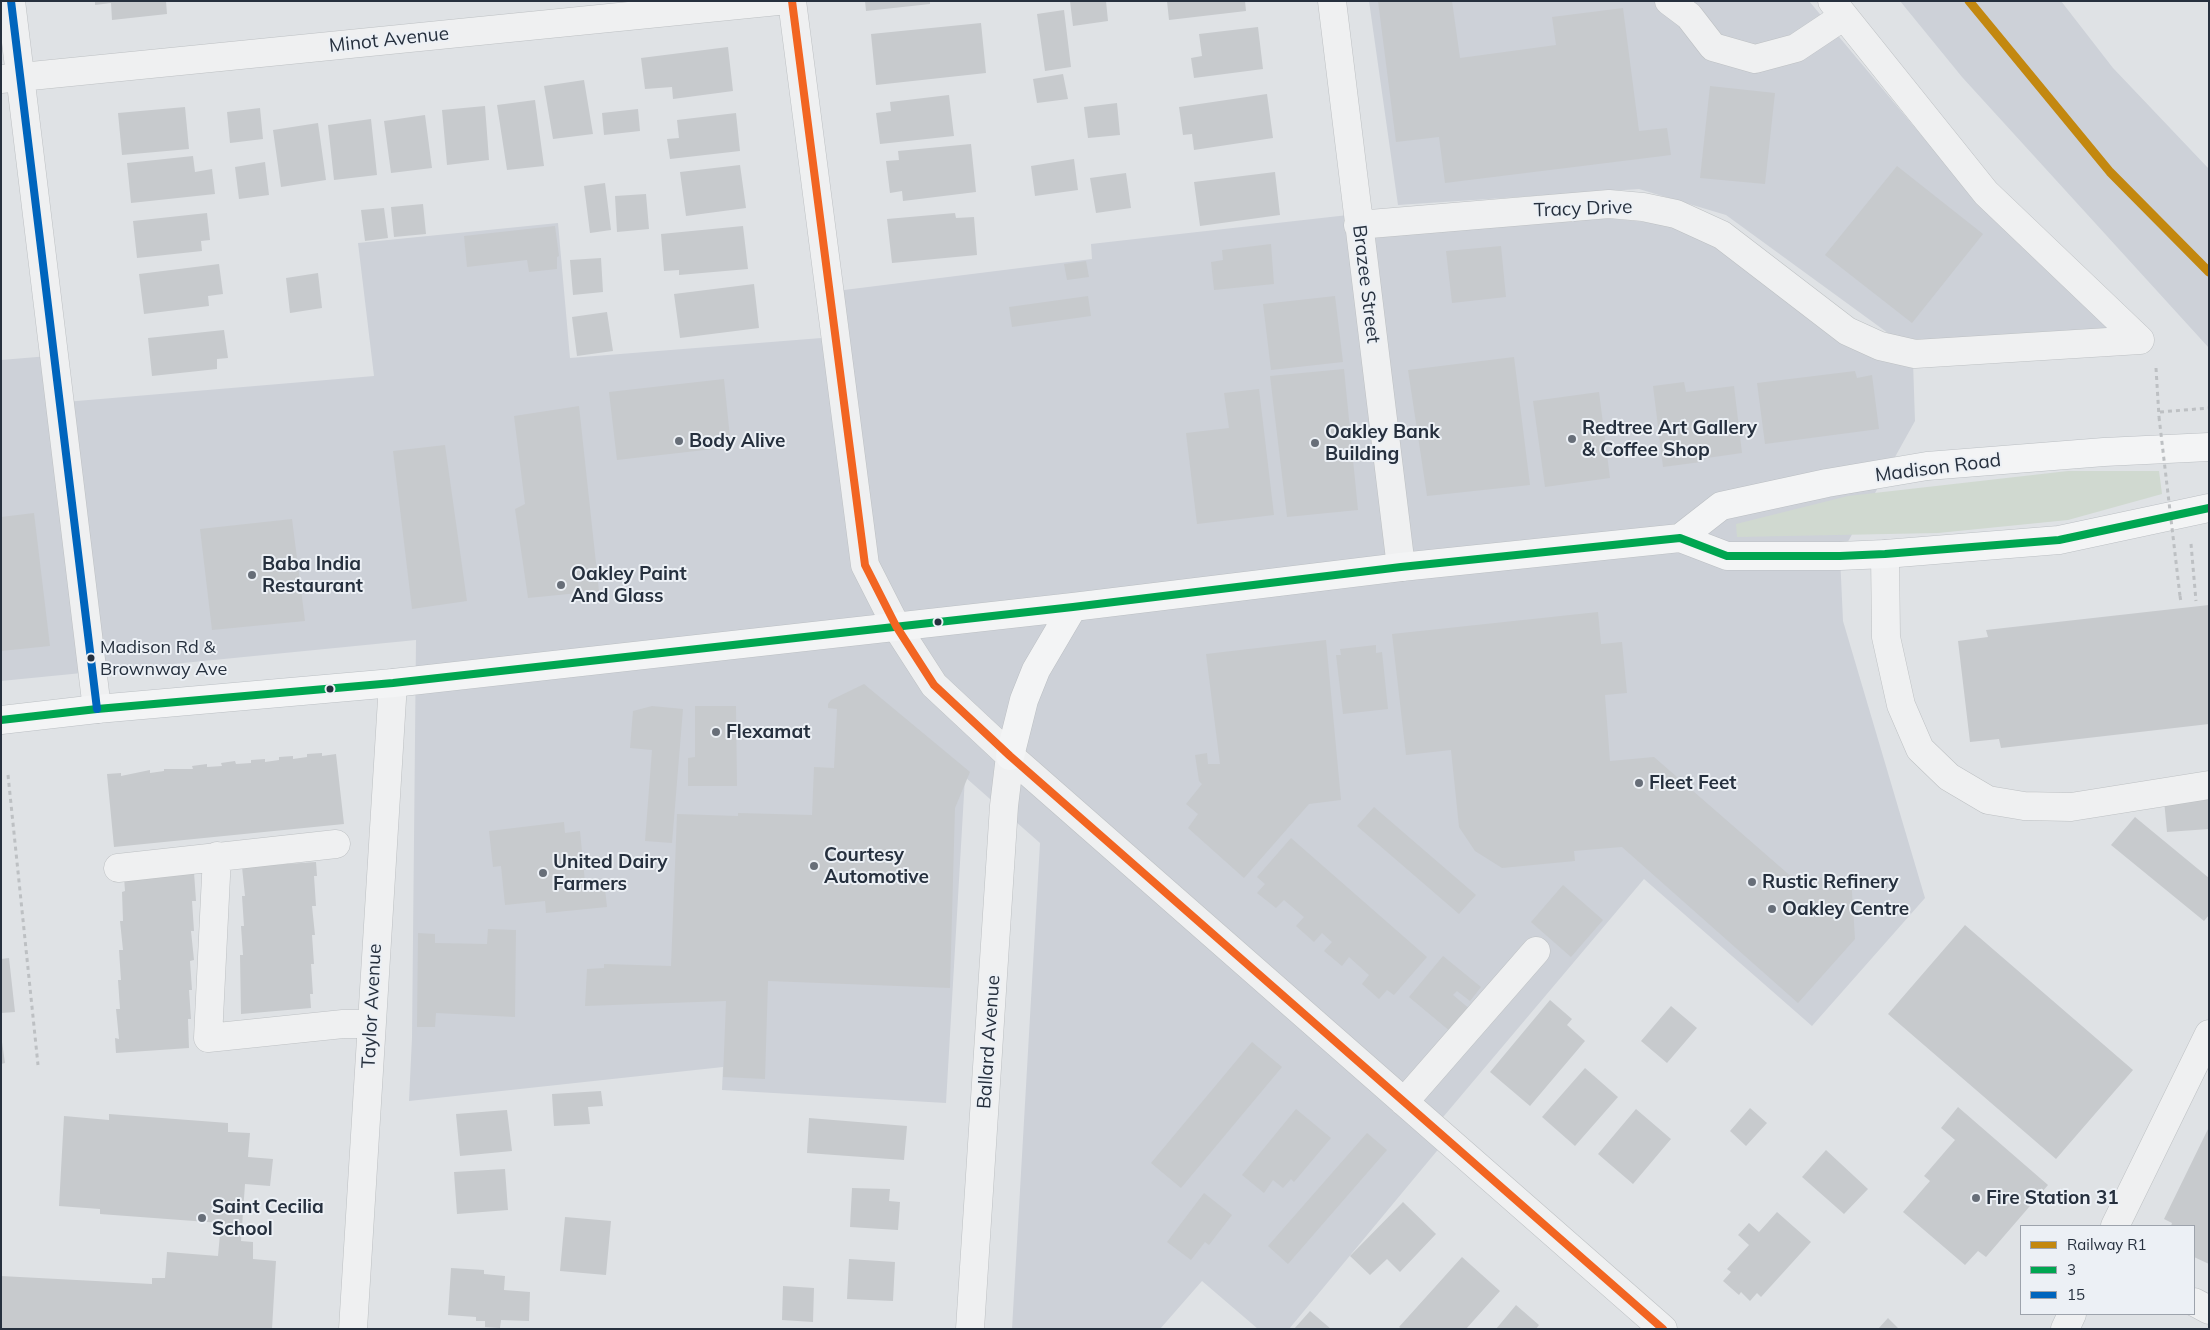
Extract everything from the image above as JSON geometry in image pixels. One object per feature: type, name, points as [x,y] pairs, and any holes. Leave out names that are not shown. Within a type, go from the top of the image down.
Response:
[{"type":"main road","name":"Madison Road","points":[[1680,538],[1721,506],[1828,483],[1928,466],[2104,452],[2209,447]]},
{"type":"main road","points":[[1,720],[97,709],[393,683],[1073,607],[1401,567],[1680,538],[1727,556],[1885,554],[2059,540],[2209,508]]},
{"type":"main road","points":[[1010,756],[1024,700],[1036,670],[1073,607]]},
{"type":"street","points":[[11,1],[10,78],[91,650],[97,709]]},
{"type":"street","name":"Minot Avenue","points":[[10,78],[778,1]]},
{"type":"street","points":[[792,1],[865,565],[896,626],[934,685],[1010,756],[1663,1329]]},
{"type":"street","name":"Brazee Street","points":[[1332,1],[1401,567]]},
{"type":"street","points":[[1669,1],[1689,16],[1713,47],[1755,58],[1796,48],[1838,9],[1986,192],[2140,340]]},
{"type":"street","name":"Tracy Drive","points":[[1358,225],[1609,204],[1643,207],[1676,214],[1722,235],[1847,331],[1880,346],[1915,354],[2140,340]]},
{"type":"street","points":[[1885,554],[1886,637],[1902,705],[1920,749],[1948,777],[1988,800],[2024,806],[2071,808],[2209,784]]},
{"type":"street","name":"Taylor Avenue","points":[[353,1329],[393,683]]},
{"type":"street","name":"Ballard Avenue","points":[[970,1329],[1004,806],[1010,756]]},
{"type":"street","points":[[118,868],[336,844]]},
{"type":"street","points":[[217,856],[208,1038],[343,1024],[371,1024]]},
{"type":"street","points":[[1404,1102],[1536,951]]},
{"type":"street","points":[[2115,1225],[2209,1034]]},
{"type":"street","points":[[2195,1303],[2209,1310]]},
{"type":"street","points":[[2065,1329],[2072,1315]]},
{"type":"path","points":[[2140,340],[2154,350],[2159,417],[2181,602]]},
{"type":"path","points":[[2160,412],[2209,408]]},
{"type":"path","points":[[2190,536],[2196,602]]},
{"type":"path","points":[[8,775],[38,1064]]},
{"type":"shaded area","points":[[1369,1],[1809,1],[1968,191],[2118,334],[1955,345],[1892,336],[1726,215],[1639,189],[1398,205]]},
{"type":"shaded area","points":[[1900,1],[2061,1],[2113,68],[2209,169],[2209,348],[1962,77]]},
{"type":"shaded area","points":[[1357,214],[1603,218],[1668,224],[1739,258],[1913,362],[1915,421],[1840,556],[1843,621],[1925,898],[1812,1026],[1644,879],[1433,1129],[1446,1140],[1289,1329],[1258,1329],[1202,1281],[1160,1329],[1012,1329],[1040,843],[965,777],[946,1103],[722,1090],[723,1067],[409,1101],[412,1038],[416,640],[1,681],[1,360],[49,356],[53,403],[374,376],[358,243],[558,223],[570,358],[834,337],[828,292],[1092,259],[1091,244]]},
{"type":"shaded area","points":[[2068,471],[2159,471],[2162,494],[2068,520],[1938,533],[1737,537],[1736,524],[1848,496]]},
{"type":"building","points":[[95,1],[166,1],[167,14],[112,20],[111,3],[95,5]]},
{"type":"building","points":[[865,1],[930,1],[930,4],[866,11]]},
{"type":"building","points":[[1070,1],[1106,1],[1108,21],[1073,26]]},
{"type":"building","points":[[1167,1],[1245,1],[1246,11],[1169,20]]},
{"type":"building","points":[[1378,1],[1452,1],[1460,58],[1556,45],[1552,17],[1623,8],[1639,131],[1667,128],[1671,155],[1445,183],[1439,137],[1396,142]]},
{"type":"building","points":[[1064,10],[1071,67],[1045,71],[1037,14]]},
{"type":"building","points":[[981,23],[986,73],[876,85],[871,34]]},
{"type":"building","points":[[1258,27],[1263,69],[1194,78],[1191,58],[1202,56],[1199,34]]},
{"type":"building","points":[[728,47],[733,91],[673,99],[672,87],[645,89],[641,58]]},
{"type":"building","points":[[1063,74],[1068,99],[1037,103],[1033,79]]},
{"type":"building","points":[[584,80],[593,134],[553,139],[544,86]]},
{"type":"building","points":[[1710,86],[1775,93],[1765,184],[1700,178]]},
{"type":"building","points":[[1267,94],[1273,138],[1194,150],[1192,134],[1183,135],[1179,107]]},
{"type":"building","points":[[949,95],[954,136],[880,144],[876,113],[891,111],[890,102]]},
{"type":"building","points":[[535,100],[544,166],[507,170],[497,105]]},
{"type":"building","points":[[1117,103],[1120,135],[1088,138],[1084,107]]},
{"type":"building","points":[[485,106],[489,160],[447,165],[442,110]]},
{"type":"building","points":[[185,107],[189,149],[122,155],[118,113]]},
{"type":"building","points":[[260,108],[263,139],[230,143],[227,112]]},
{"type":"building","points":[[638,109],[640,131],[604,135],[602,113]]},
{"type":"building","points":[[736,113],[740,151],[670,159],[667,139],[679,138],[677,120]]},
{"type":"building","points":[[425,115],[432,168],[391,173],[384,121]]},
{"type":"building","points":[[371,119],[377,175],[334,180],[328,125]]},
{"type":"building","points":[[318,123],[326,180],[281,187],[273,130]]},
{"type":"building","points":[[971,144],[976,192],[903,201],[902,191],[890,193],[886,161],[899,160],[898,151]]},
{"type":"building","points":[[193,156],[195,172],[212,169],[215,194],[131,203],[127,163]]},
{"type":"building","points":[[1074,159],[1078,190],[1035,196],[1031,166]]},
{"type":"building","points":[[265,162],[269,195],[239,199],[235,167]]},
{"type":"building","points":[[740,165],[746,208],[686,216],[680,172]]},
{"type":"building","points":[[1897,166],[1983,234],[1912,323],[1825,255]]},
{"type":"building","points":[[1275,172],[1280,215],[1200,226],[1194,182]]},
{"type":"building","points":[[1126,173],[1131,208],[1096,213],[1090,178]]},
{"type":"building","points":[[605,183],[611,230],[590,233],[584,186]]},
{"type":"building","points":[[646,194],[649,229],[617,232],[615,196]]},
{"type":"building","points":[[423,204],[426,234],[394,237],[391,207]]},
{"type":"building","points":[[384,208],[388,238],[365,241],[361,210]]},
{"type":"building","points":[[207,213],[210,240],[201,241],[202,251],[137,258],[133,221]]},
{"type":"building","points":[[955,213],[956,218],[974,217],[977,255],[892,263],[887,219]]},
{"type":"building","points":[[555,226],[559,256],[557,257],[557,269],[529,272],[527,260],[467,267],[464,236]]},
{"type":"building","points":[[743,226],[748,269],[679,275],[679,270],[664,271],[661,234]]},
{"type":"building","points":[[1271,244],[1274,284],[1214,290],[1211,262],[1223,260],[1222,250]]},
{"type":"building","points":[[1501,246],[1506,297],[1452,303],[1446,251]]},
{"type":"building","points":[[601,258],[603,292],[573,295],[570,260]]},
{"type":"building","points":[[1086,261],[1089,277],[1067,280],[1064,264]]},
{"type":"building","points":[[219,264],[223,294],[208,296],[209,306],[144,314],[139,274]]},
{"type":"building","points":[[318,273],[322,308],[290,313],[286,278]]},
{"type":"building","points":[[754,284],[759,328],[680,338],[674,294]]},
{"type":"building","points":[[1088,296],[1091,316],[1012,327],[1009,307]]},
{"type":"building","points":[[1335,296],[1343,362],[1271,370],[1263,304]]},
{"type":"building","points":[[607,312],[613,351],[577,356],[572,317]]},
{"type":"building","points":[[224,330],[228,358],[217,359],[217,369],[152,376],[148,338]]},
{"type":"building","points":[[1514,357],[1530,485],[1427,496],[1408,370]]},
{"type":"building","name":"Oakley Bank Building","points":[[1344,369],[1358,510],[1287,517],[1270,376]]},
{"type":"building","points":[[1855,371],[1857,378],[1872,375],[1879,429],[1765,444],[1757,383]]},
{"type":"building","points":[[724,379],[731,447],[617,460],[609,392]]},
{"type":"building","points":[[1684,382],[1686,392],[1734,386],[1742,453],[1700,459],[1701,462],[1663,467],[1653,386]]},
{"type":"building","points":[[1259,389],[1274,515],[1197,524],[1186,433],[1229,428],[1224,393]]},
{"type":"building","name":"Redtree Art Gallery & Coffee Shop","points":[[1599,392],[1610,478],[1545,487],[1533,401]]},
{"type":"building","points":[[579,406],[599,591],[528,598],[515,509],[525,504],[514,416]]},
{"type":"building","points":[[445,445],[467,601],[412,609],[393,451]]},
{"type":"building","points":[[34,513],[50,646],[1,651],[1,517]]},
{"type":"building","name":"Baba India Restaurant","points":[[292,519],[305,621],[212,630],[200,529]]},
{"type":"building","points":[[2209,605],[2209,724],[2001,748],[1999,739],[1970,742],[1958,641],[1988,637],[1986,630]]},
{"type":"building","points":[[1598,612],[1601,644],[1622,642],[1627,693],[1605,695],[1610,761],[1654,757],[1794,879],[1851,876],[1855,939],[1798,1003],[1622,847],[1574,851],[1575,861],[1502,868],[1475,851],[1459,827],[1451,750],[1406,755],[1392,634]]},
{"type":"building","points":[[1326,640],[1341,800],[1309,804],[1244,878],[1188,828],[1198,814],[1186,804],[1202,784],[1199,781],[1195,755],[1207,753],[1208,764],[1220,764],[1206,654]]},
{"type":"building","points":[[1376,645],[1376,653],[1382,652],[1388,709],[1343,714],[1336,655],[1341,655],[1340,649]]},
{"type":"building","name":"Courtesy Automotive","points":[[864,684],[970,772],[955,808],[950,988],[768,981],[765,1079],[723,1077],[726,1001],[585,1006],[587,969],[604,968],[604,964],[671,966],[677,814],[738,816],[738,813],[812,815],[814,767],[834,768],[837,709],[828,708],[828,704],[831,700]]},
{"type":"building","points":[[652,706],[683,709],[672,843],[645,841],[652,750],[630,748],[633,711]]},
{"type":"building","name":"Flexamat","points":[[695,706],[736,706],[737,786],[688,786],[688,758],[695,757]]},
{"type":"building","points":[[322,753],[322,756],[336,754],[344,824],[114,847],[107,774],[121,773],[121,776],[150,770],[150,773],[164,771],[164,769],[193,769],[192,766],[207,764],[207,767],[222,766],[221,763],[235,761],[236,764],[251,763],[251,760],[265,759],[265,762],[279,760],[279,757],[293,756],[293,759],[307,757],[307,754]]},
{"type":"building","points":[[2209,797],[2209,829],[2167,832],[2164,800]]},
{"type":"building","points":[[1374,807],[1476,895],[1459,914],[1357,826]]},
{"type":"building","points":[[2135,817],[2209,878],[2209,915],[2204,921],[2111,845]]},
{"type":"building","name":"United Dairy Farmers","points":[[564,822],[565,833],[580,831],[585,882],[604,880],[607,907],[546,913],[545,901],[505,905],[501,866],[493,867],[489,831]]},
{"type":"building","points":[[1291,838],[1427,957],[1394,995],[1387,990],[1379,999],[1362,984],[1369,975],[1349,957],[1342,966],[1324,951],[1332,942],[1322,933],[1314,942],[1296,926],[1304,917],[1284,900],[1276,908],[1257,893],[1265,884],[1257,877]]},
{"type":"building","points":[[316,862],[317,876],[314,876],[316,906],[312,906],[315,935],[312,935],[314,964],[311,964],[313,994],[310,994],[311,1008],[241,1014],[240,955],[243,955],[241,926],[244,926],[242,896],[245,896],[242,867]]},
{"type":"building","points":[[194,872],[196,901],[192,901],[194,931],[191,931],[194,960],[190,961],[192,990],[189,990],[191,1019],[188,1019],[189,1048],[116,1053],[115,1038],[119,1039],[116,1009],[120,1009],[118,980],[121,980],[119,950],[123,950],[120,921],[123,921],[122,892],[125,891],[124,877]]},
{"type":"building","points":[[1563,885],[1603,920],[1571,957],[1531,922]]},
{"type":"building","points":[[1965,925],[2133,1070],[2056,1159],[1888,1014]]},
{"type":"building","points":[[488,929],[516,930],[515,1017],[436,1013],[435,1027],[417,1027],[418,933],[435,934],[435,943],[487,944]]},
{"type":"building","points":[[1443,956],[1481,987],[1470,1001],[1457,991],[1453,995],[1471,1010],[1451,1032],[1409,997]]},
{"type":"building","points":[[9,958],[15,1012],[1,1013],[1,959]]},
{"type":"building","points":[[1550,1000],[1572,1019],[1567,1025],[1585,1041],[1530,1106],[1490,1072]]},
{"type":"building","points":[[1671,1006],[1697,1028],[1667,1063],[1641,1041]]},
{"type":"building","points":[[1,1035],[5,1063],[1,1064]]},
{"type":"building","points":[[1252,1042],[1282,1067],[1181,1188],[1151,1163]]},
{"type":"building","points":[[1585,1068],[1618,1097],[1575,1146],[1542,1117]]},
{"type":"building","points":[[601,1091],[603,1106],[588,1107],[590,1124],[554,1126],[552,1094]]},
{"type":"building","name":"Fire Station 31","points":[[1958,1107],[2048,1185],[1986,1257],[1978,1251],[1965,1265],[1903,1212],[1930,1181],[1924,1176],[1955,1140],[1941,1128]]},
{"type":"building","points":[[1750,1108],[1767,1123],[1746,1146],[1730,1131]]},
{"type":"building","points":[[1296,1109],[1331,1138],[1294,1182],[1291,1179],[1283,1188],[1273,1180],[1264,1193],[1242,1175]]},
{"type":"building","points":[[1636,1109],[1671,1139],[1633,1184],[1598,1154]]},
{"type":"building","points":[[507,1110],[512,1151],[460,1156],[456,1114]]},
{"type":"building","name":"Saint Cecilia School","points":[[109,1114],[228,1123],[228,1132],[250,1133],[248,1157],[273,1159],[270,1186],[245,1184],[241,1241],[253,1242],[253,1259],[276,1261],[272,1329],[1,1329],[1,1276],[152,1284],[152,1278],[165,1278],[167,1252],[218,1256],[221,1223],[100,1214],[100,1209],[59,1206],[64,1116],[109,1120]]},
{"type":"building","points":[[809,1118],[907,1126],[904,1160],[807,1153]]},
{"type":"building","points":[[2209,1127],[2209,1264],[2195,1257],[2195,1225],[2171,1225],[2172,1223],[2164,1219]]},
{"type":"building","points":[[1367,1133],[1387,1150],[1288,1264],[1268,1246]]},
{"type":"building","points":[[1826,1150],[1868,1189],[1844,1214],[1802,1177]]},
{"type":"building","points":[[505,1169],[508,1210],[457,1214],[454,1172]]},
{"type":"building","points":[[852,1188],[890,1189],[889,1201],[900,1202],[898,1230],[850,1227]]},
{"type":"building","points":[[1204,1193],[1232,1215],[1209,1245],[1205,1242],[1191,1260],[1167,1242]]},
{"type":"building","points":[[1403,1202],[1436,1234],[1400,1272],[1387,1259],[1370,1275],[1350,1256]]},
{"type":"building","points":[[1777,1212],[1811,1242],[1761,1297],[1757,1293],[1750,1301],[1741,1292],[1739,1295],[1723,1281],[1731,1272],[1727,1269],[1749,1245],[1738,1235],[1749,1223],[1759,1232]]},
{"type":"building","points":[[565,1217],[611,1221],[606,1275],[560,1271]]},
{"type":"building","points":[[1462,1257],[1500,1291],[1466,1329],[1402,1329],[1399,1327]]},
{"type":"building","points":[[849,1259],[895,1262],[893,1301],[847,1299]]},
{"type":"building","points":[[451,1268],[484,1270],[484,1274],[505,1276],[504,1290],[530,1292],[529,1321],[501,1320],[500,1328],[485,1327],[485,1321],[476,1321],[476,1317],[448,1315]]},
{"type":"building","points":[[783,1286],[814,1288],[813,1322],[782,1320]]},
{"type":"building","points":[[1516,1305],[1539,1325],[1536,1329],[1496,1329]]},
{"type":"building","points":[[1310,1311],[1331,1329],[1294,1329]]},
{"type":"building","points":[[1888,1318],[1899,1329],[1878,1329]]},
{"type":"rail line","name":"R1","points":[[1969,1],[2110,172],[2209,272]]},
{"type":"transit line","name":"15","points":[[11,1],[97,709]]},
{"type":"transit line","points":[[792,1],[865,565],[896,626],[934,685],[1010,756],[1663,1329]]},
{"type":"transit line","name":"3","points":[[1,720],[97,709],[393,683],[1073,607],[1401,567],[1680,538],[1727,556],[1885,554],[2059,540],[2209,508]]},
{"type":"place","name":"Redtree Art Gallery & Coffee Shop","points":[[1572,439]]},
{"type":"place","name":"Body Alive","points":[[679,441]]},
{"type":"place","name":"Oakley Bank Building","points":[[1315,443]]},
{"type":"place","name":"Baba India Restaurant","points":[[252,575]]},
{"type":"place","name":"Oakley Paint And Glass","points":[[561,585]]},
{"type":"place","name":"Madison Rd & Brownway Ave","points":[[91,658]]},
{"type":"place","name":"Flexamat","points":[[716,732]]},
{"type":"place","name":"Fleet Feet","points":[[1639,783]]},
{"type":"place","name":"Courtesy Automotive","points":[[814,866]]},
{"type":"place","name":"United Dairy Farmers","points":[[543,873]]},
{"type":"place","name":"Rustic Refinery","points":[[1752,882]]},
{"type":"place","name":"Oakley Centre","points":[[1772,909]]},
{"type":"place","name":"Fire Station 31","points":[[1976,1198]]},
{"type":"place","name":"Saint Cecilia School","points":[[202,1218]]}]
